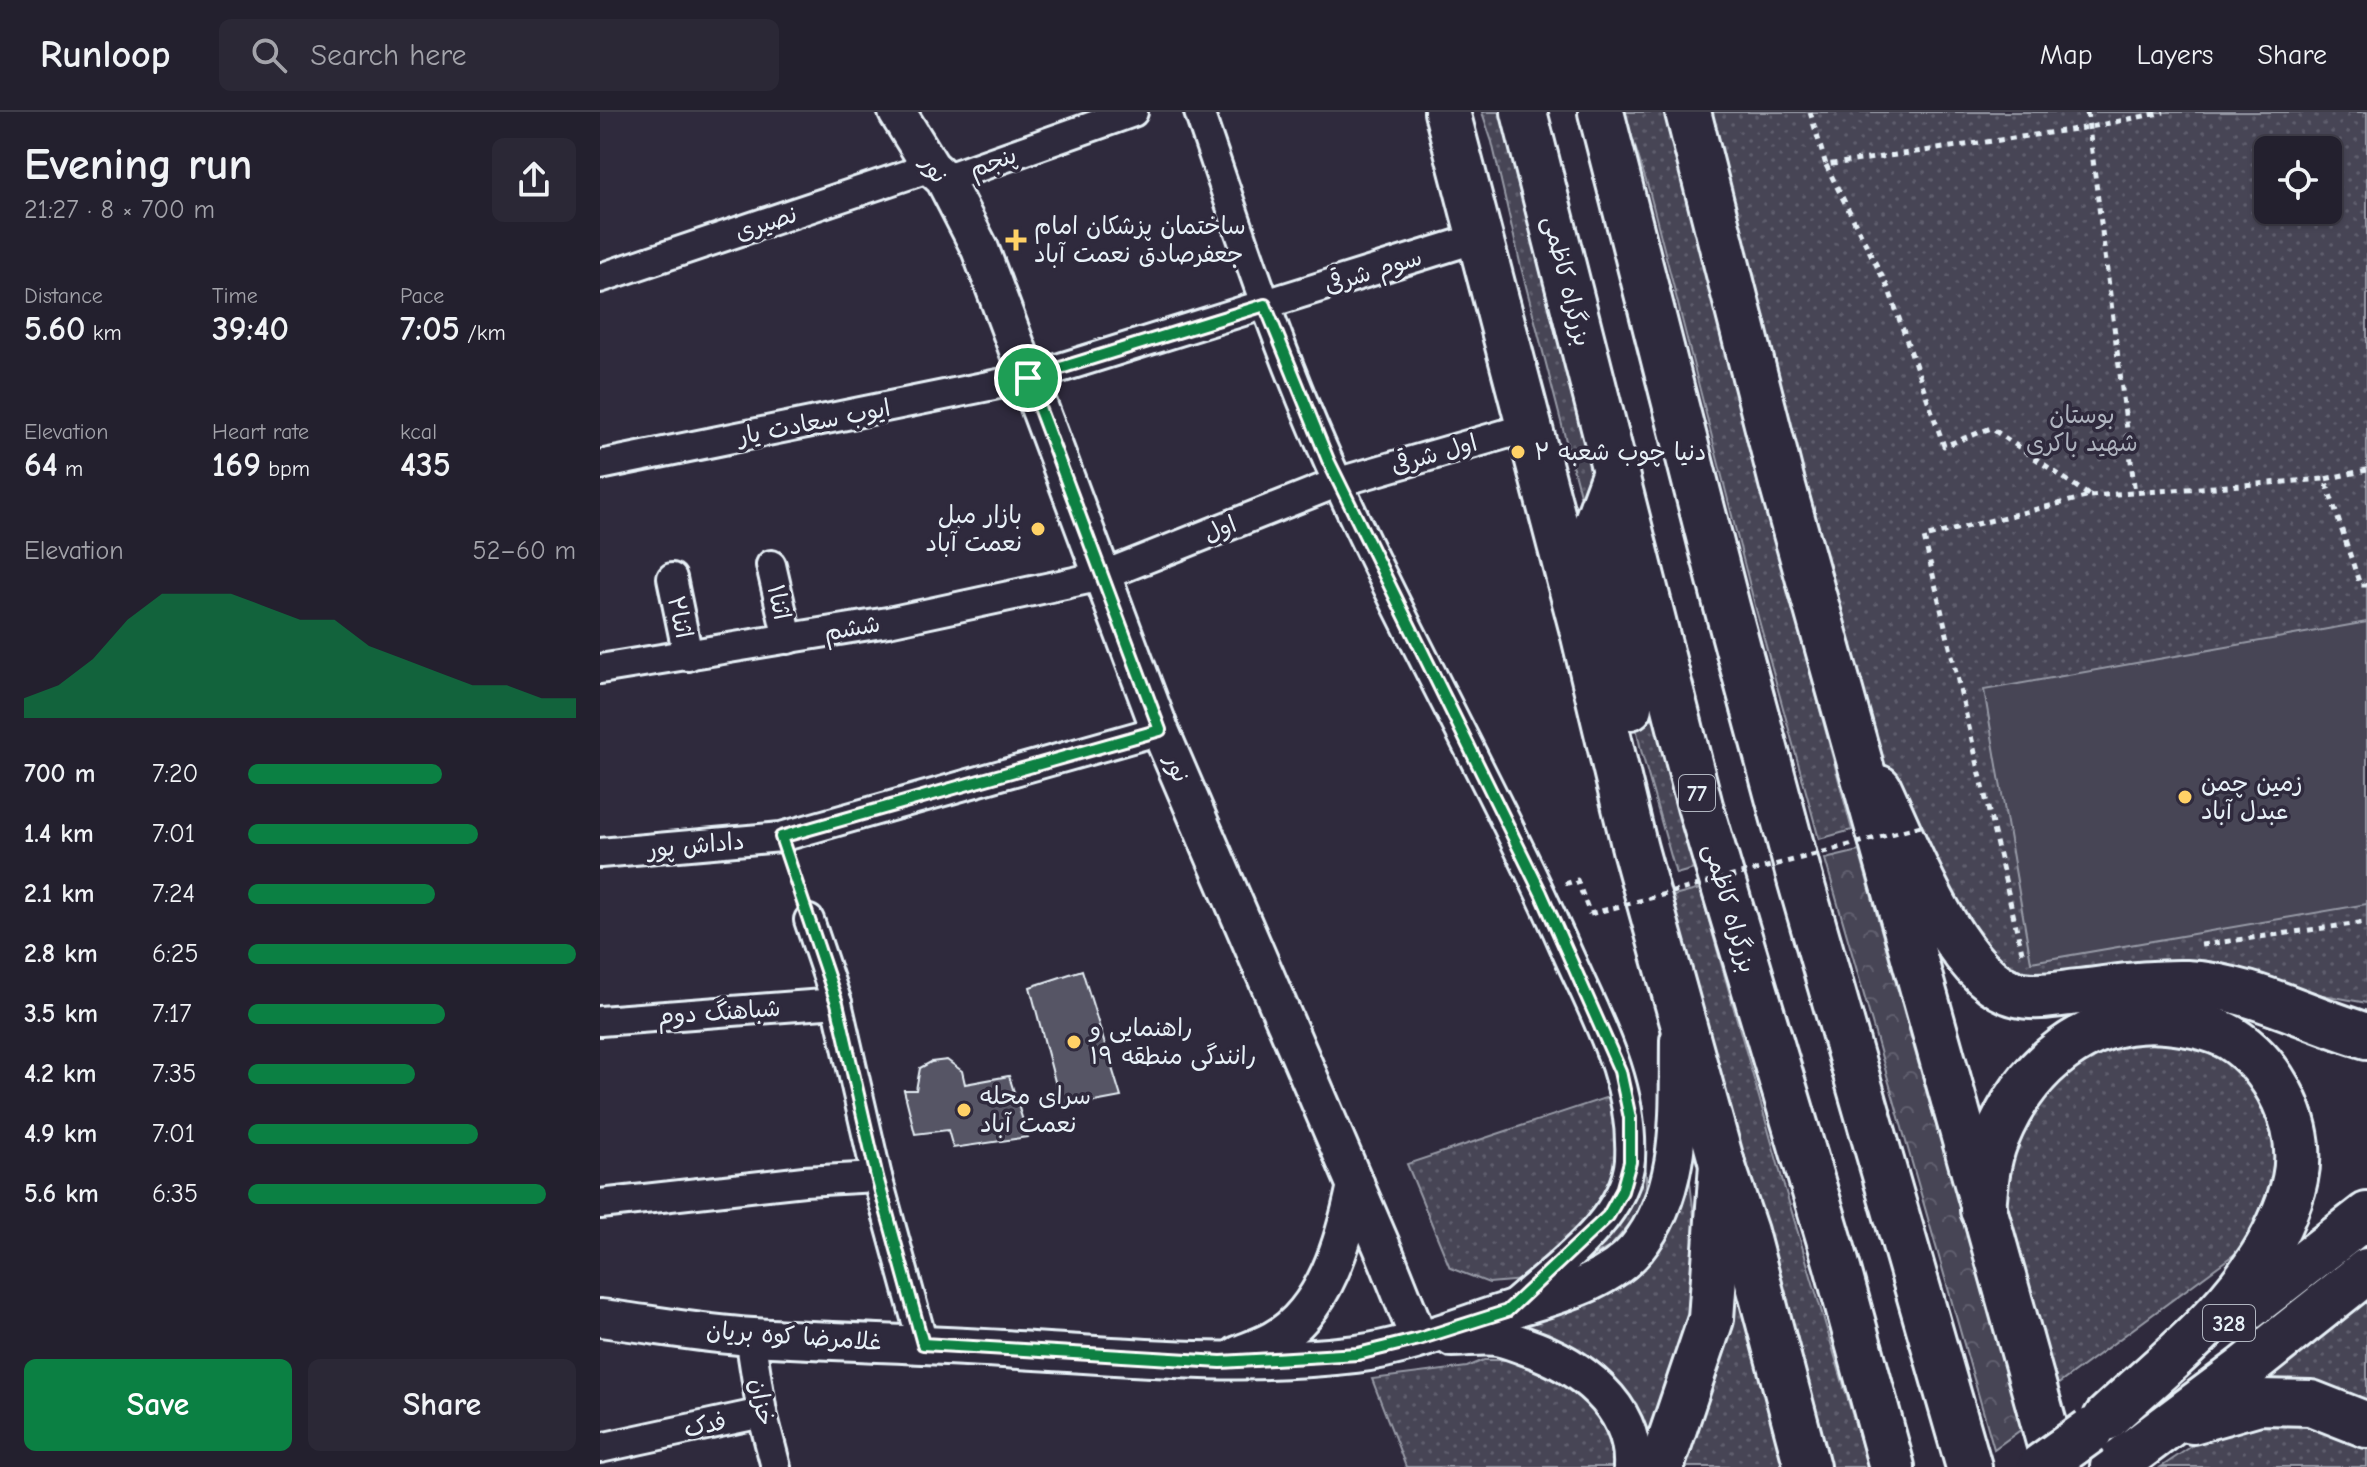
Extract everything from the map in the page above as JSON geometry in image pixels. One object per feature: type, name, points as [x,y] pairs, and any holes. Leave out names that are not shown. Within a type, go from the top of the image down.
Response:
[{"type":"main road","points":[[1447,112],[1679,1007],[1722,1164],[1745,1232],[1807,1467]]},
{"type":"main road","name":"بزرگراه کاظمی","points":[[1524,112],[1700,806],[1840,1276],[1892,1467]]},
{"type":"main road","points":[[1601,112],[1796,864],[1969,1467]]},
{"type":"main road","points":[[1688,112],[1782,483],[2056,1467]]},
{"type":"main road","points":[[1615,472],[1596,524],[1631,715],[1618,775]]},
{"type":"main road","points":[[1848,726],[1951,937],[1991,983],[2018,994],[2053,995],[2188,983],[2224,989],[2297,1010],[2367,1036]]},
{"type":"main road","points":[[1983,1210],[1986,1176],[1995,1140],[2014,1101],[2045,1063],[2087,1033],[2140,1018],[2189,1023],[2230,1038],[2264,1067],[2285,1101],[2297,1139],[2295,1179],[2279,1224],[2256,1267],[2215,1316],[2098,1424]]},
{"type":"main road","points":[[1661,1467],[1711,1319],[1722,1164]]},
{"type":"main road","name":"328","points":[[2040,1467],[2367,1215]]},
{"type":"main road","points":[[2113,1467],[2367,1271]]},
{"type":"main road","points":[[2167,1428],[2259,1402],[2311,1403],[2367,1425]]},
{"type":"street","name":"نور","points":[[897,112],[938,173],[980,249],[1160,730],[1419,1339]]},
{"type":"street","name":"پنجم","points":[[938,173],[1133,112]]},
{"type":"street","points":[[1199,112],[1265,305],[1339,482],[1541,893],[1620,1071],[1630,1118],[1630,1162],[1622,1191],[1608,1216],[1507,1311]]},
{"type":"street","name":"نصیری","points":[[600,278],[938,173]]},
{"type":"street","name":"سوم شرقی","points":[[1028,378],[1481,237]]},
{"type":"street","name":"ایوب سعادت یار","points":[[600,465],[1028,378]]},
{"type":"street","name":"اول شرقی","points":[[1339,482],[1530,427]]},
{"type":"street","name":"اول","points":[[1102,576],[1339,482]]},
{"type":"street","name":"اثنا۱","points":[[771,565],[788,639]]},
{"type":"street","name":"ششم","points":[[600,669],[888,622],[1102,576]]},
{"type":"street","name":"اثنا۲","points":[[672,578],[688,656]]},
{"type":"street","name":"داداش پور","points":[[600,853],[781,837],[1160,730]]},
{"type":"street","points":[[809,920],[837,1003],[877,1177],[923,1344]]},
{"type":"street","name":"شباهنگ دوم","points":[[600,1021],[837,1003]]},
{"type":"street","points":[[1419,1339],[1560,1294],[1610,1270],[1634,1252],[1656,1220],[1670,1186],[1678,1122],[1679,1007]]},
{"type":"street","points":[[600,1204],[804,1181],[877,1177]]},
{"type":"street","points":[[1221,1362],[1274,1340],[1294,1324],[1312,1303],[1331,1270],[1347,1232],[1356,1185]]},
{"type":"street","name":"غلامرضا کوه بریان","points":[[600,1318],[750,1337],[1221,1362],[1358,1354],[1419,1339]]},
{"type":"street","name":"خزان","points":[[750,1337],[762,1413],[776,1467]]},
{"type":"street","points":[[1419,1339],[1496,1337],[1570,1365],[1599,1389],[1619,1414],[1632,1453],[1632,1467]]},
{"type":"street","name":"فدک","points":[[600,1448],[762,1413]]},
{"type":"path","points":[[1810,112],[1826,165],[1889,290],[1944,446],[1991,428],[2090,496]]},
{"type":"path","points":[[2087,112],[2135,493]]},
{"type":"path","points":[[1826,165],[2090,127],[2164,112]]},
{"type":"path","points":[[2026,969],[1924,537],[2090,496],[2325,479],[2367,470]]},
{"type":"path","points":[[2325,479],[2360,585],[2367,585]]},
{"type":"path","points":[[1577,880],[1590,914],[1921,826]]},
{"type":"path","points":[[781,837],[809,920]]},
{"type":"path","points":[[2196,946],[2367,922]]},
{"type":"green space","points":[[1482,112],[1507,112],[1705,866],[1676,874],[1641,750],[1616,634]]},
{"type":"green space","points":[[1624,112],[1667,112],[1732,379],[1852,830],[1819,839],[1755,606],[1649,190]]},
{"type":"green space","name":"بوستان شهید باکری","points":[[1707,112],[2367,112],[2367,1003],[2284,988],[2035,986],[1988,964],[1887,781],[1830,591]]},
{"type":"green space","name":"زمین چمن عبدل آباد","points":[[2367,622],[2367,904],[2031,962],[1984,690]]},
{"type":"green space","points":[[1859,851],[1930,1105],[2026,1426],[1994,1449],[1825,859]]},
{"type":"green space","points":[[1700,889],[1868,1467],[1829,1467],[1670,897]]},
{"type":"green space","points":[[2171,1037],[2221,1054],[2254,1081],[2282,1155],[2262,1223],[2240,1250],[2057,1385],[2001,1183],[2016,1132],[2073,1061],[2117,1040]]},
{"type":"green space","points":[[1635,1088],[1646,1148],[1646,1205],[1610,1247],[1570,1268],[1536,1279],[1489,1283],[1450,1268],[1407,1164]]},
{"type":"green space","points":[[1688,1165],[1701,1276],[1650,1467],[1631,1416],[1502,1325],[1562,1309]]},
{"type":"green space","points":[[1728,1245],[1787,1467],[1677,1467]]},
{"type":"green space","points":[[2367,1289],[2367,1408],[2234,1393]]},
{"type":"green space","points":[[1484,1360],[1523,1360],[1586,1397],[1604,1429],[1615,1458],[1614,1467],[1406,1467],[1372,1379],[1467,1367]]},
{"type":"green space","points":[[2284,1420],[2342,1432],[2367,1450],[2367,1467],[2161,1467],[2195,1444],[2236,1423]]},
{"type":"building","name":"راهنمایی و رانندگی منطقه ۱۹","points":[[1082,970],[1121,1097],[1062,1108],[1030,987]]},
{"type":"building","name":"سرای محله نعمت آباد","points":[[947,1060],[962,1071],[965,1084],[1009,1076],[1028,1137],[953,1148],[948,1130],[915,1134],[904,1090],[916,1090],[920,1068],[931,1062]]},
{"type":"place","name":"ساختمان پزشکان امام جعفرصادق نعمت آباد","points":[[1016,240]]},
{"type":"place","name":"دنیا چوب شعبه ۲","points":[[1518,452]]},
{"type":"place","name":"بازار مبل نعمت آباد","points":[[1038,529]]},
{"type":"place","name":"زمین چمن عبدل آباد","points":[[2185,797]]},
{"type":"place","name":"راهنمایی و رانندگی منطقه ۱۹","points":[[1074,1042]]},
{"type":"place","name":"سرای محله نعمت آباد","points":[[964,1110]]},
{"type":"route","points":[[1265,305],[1328,460],[1436,685],[1541,893],[1620,1071],[1630,1118],[1630,1162],[1622,1191],[1608,1216],[1507,1311],[1419,1339],[1358,1354],[1221,1362],[923,1344],[877,1177],[837,1003],[781,837],[1160,730],[1028,378],[1265,305]]}]
